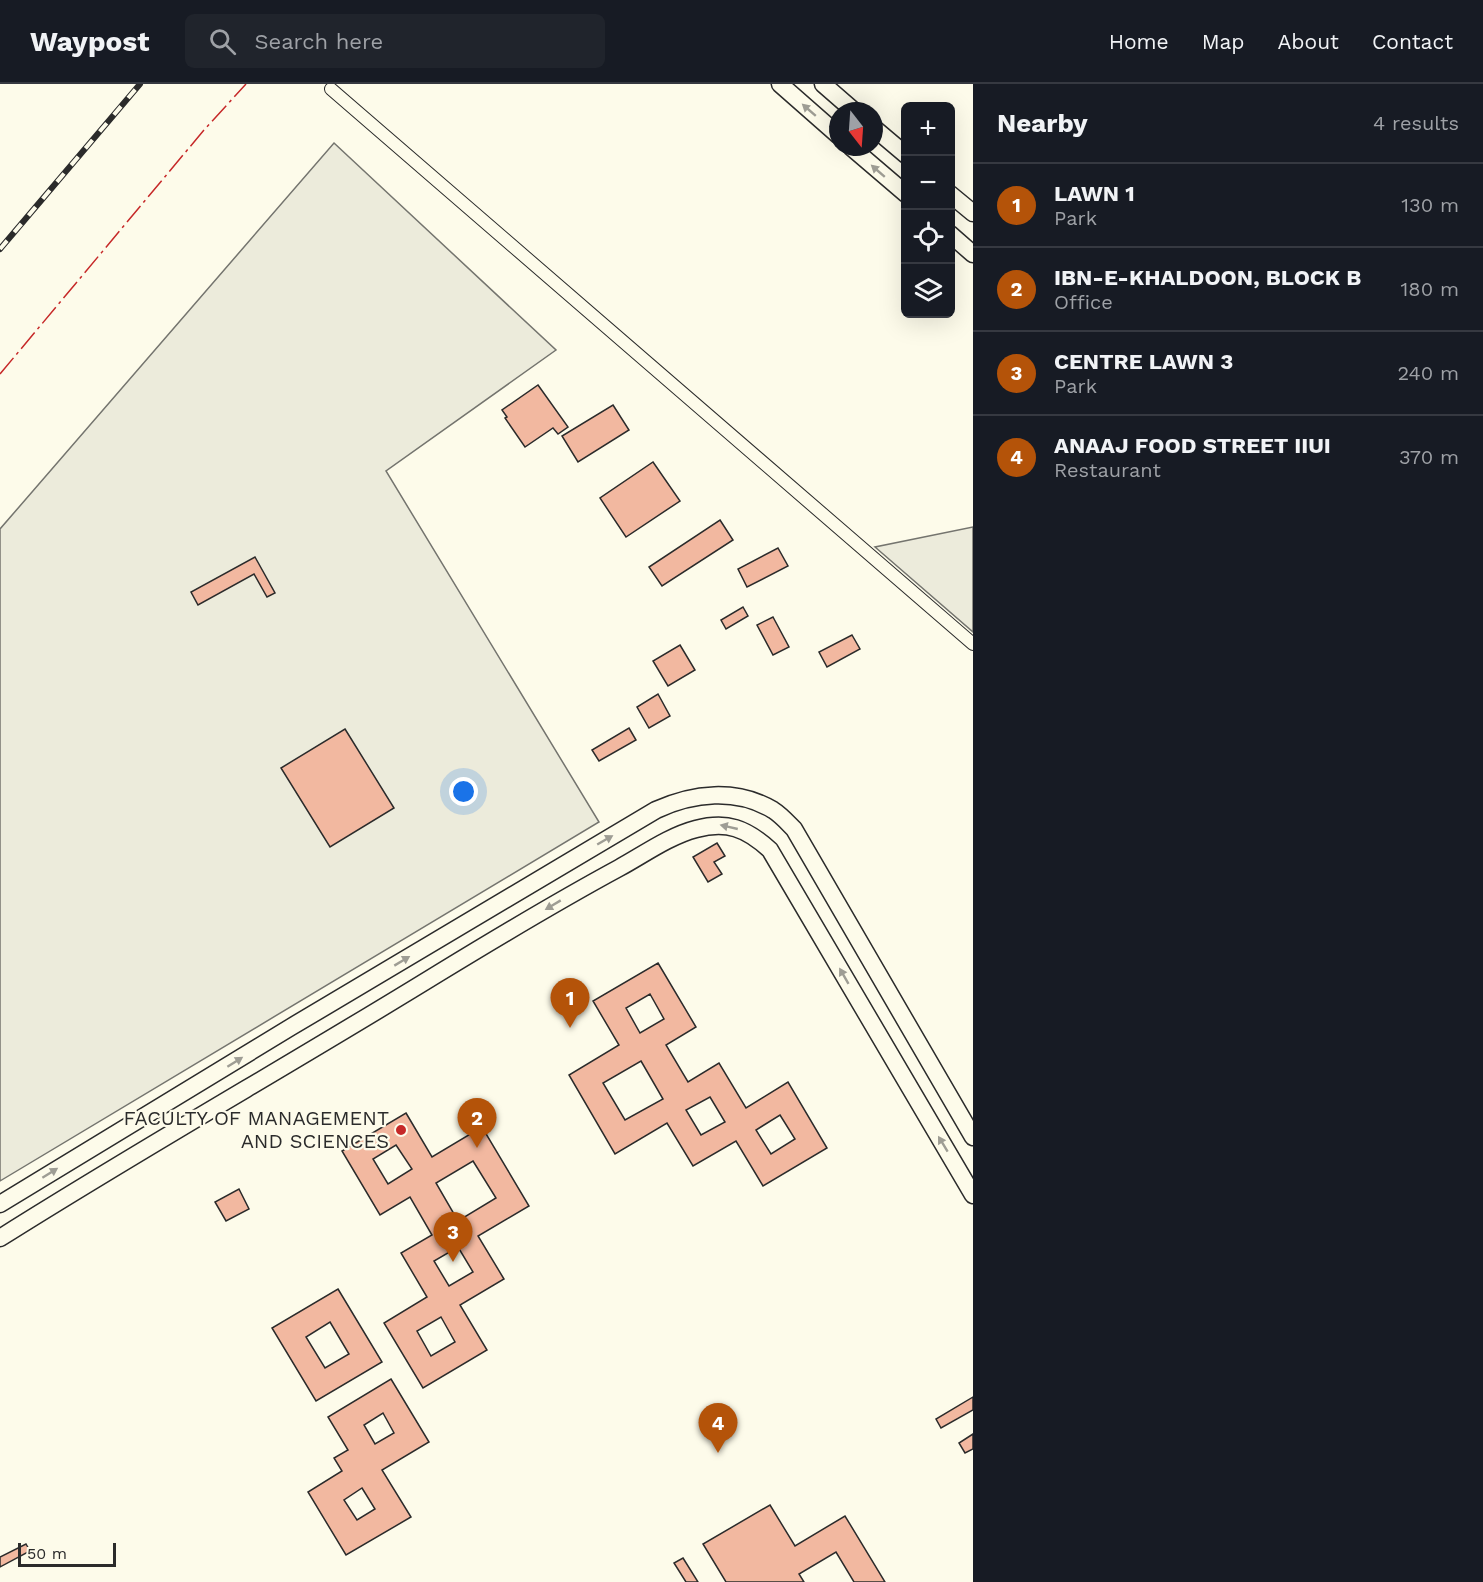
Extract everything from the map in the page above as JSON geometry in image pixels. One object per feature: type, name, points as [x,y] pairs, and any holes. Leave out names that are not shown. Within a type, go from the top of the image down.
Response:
[{"type":"street","points":[[780,84],[829,127]]},
{"type":"street","points":[[823,84],[844,102]]},
{"type":"street","points":[[331,89],[973,644]]},
{"type":"street","points":[[883,136],[901,151]]},
{"type":"street","points":[[862,156],[901,190]]},
{"type":"street","points":[[955,197],[973,213]]},
{"type":"street","points":[[955,238],[973,254]]},
{"type":"street","points":[[0,1204],[656,810],[681,800],[726,794],[759,803],[776,812],[794,829],[973,1137]]},
{"type":"street","points":[[0,1238],[122,1162],[574,892],[669,840],[694,829],[722,824],[745,832],[770,850],[973,1195]]},
{"type":"street","points":[[560,867],[574,892]]},
{"type":"street","points":[[213,1076],[228,1100]]},
{"type":"shaded area","points":[[334,143],[556,350],[386,471],[599,822],[0,1181],[0,529]]},
{"type":"shaded area","points":[[973,527],[973,632],[875,547]]},
{"type":"building","points":[[538,385],[568,427],[558,434],[553,428],[525,447],[502,410]]},
{"type":"building","points":[[613,405],[629,430],[578,462],[562,436]]},
{"type":"building","points":[[653,462],[680,501],[626,537],[600,498]]},
{"type":"building","points":[[720,520],[733,540],[662,586],[649,567]]},
{"type":"building","points":[[778,548],[788,566],[747,587],[738,569]]},
{"type":"building","points":[[255,557],[275,593],[267,597],[254,574],[198,605],[191,592]]},
{"type":"building","points":[[743,607],[748,616],[726,629],[721,620]]},
{"type":"building","points":[[773,617],[789,647],[773,655],[757,625]]},
{"type":"building","points":[[852,635],[860,649],[827,667],[819,652]]},
{"type":"building","points":[[680,645],[695,670],[668,686],[653,661]]},
{"type":"building","points":[[658,694],[670,716],[649,728],[637,707]]},
{"type":"building","points":[[629,728],[636,740],[599,761],[592,750]]},
{"type":"building","points":[[345,729],[394,808],[330,847],[281,768]]},
{"type":"building","points":[[717,843],[725,856],[714,862],[722,874],[708,882],[693,857]]},
{"type":"building","points":[[658,963],[696,1027],[666,1045],[688,1082],[719,1063],[746,1108],[788,1082],[827,1148],[763,1186],[736,1141],[693,1166],[667,1123],[615,1154],[569,1075],[619,1045],[593,1001]],"holes":[[[650,994],[664,1019],[640,1033],[626,1008]],[[641,1061],[663,1099],[625,1120],[603,1083]],[[710,1097],[725,1122],[701,1135],[686,1110]],[[780,1115],[795,1139],[771,1154],[756,1130]]]},
{"type":"building","points":[[406,1113],[432,1157],[482,1127],[529,1206],[478,1236],[504,1279],[460,1305],[487,1350],[423,1388],[384,1323],[427,1297],[401,1253],[432,1235],[410,1197],[380,1215],[342,1151]],"holes":[[[396,1145],[412,1169],[388,1184],[373,1159]],[[473,1161],[496,1198],[458,1221],[436,1183]],[[458,1247],[473,1272],[449,1286],[434,1261]],[[441,1317],[455,1342],[431,1356],[417,1331]]]},
{"type":"building","points":[[239,1189],[249,1209],[226,1221],[215,1202]]},
{"type":"building","points":[[338,1289],[382,1362],[316,1401],[272,1328]],"holes":[[[330,1322],[349,1354],[325,1368],[306,1337]]]},
{"type":"building","points":[[391,1379],[429,1442],[382,1470],[411,1517],[346,1555],[308,1492],[342,1471],[334,1458],[348,1450],[328,1417]],"holes":[[[383,1413],[394,1433],[375,1444],[364,1425]],[[362,1488],[375,1509],[357,1520],[344,1500]]]},
{"type":"building","points":[[973,1397],[973,1410],[941,1428],[936,1419]]},
{"type":"building","points":[[973,1434],[973,1449],[965,1453],[959,1443]]},
{"type":"building","points":[[770,1505],[795,1546],[845,1516],[885,1582],[854,1582],[836,1552],[799,1574],[804,1582],[726,1582],[703,1544]]},
{"type":"building","points":[[26,1544],[30,1551],[0,1567],[0,1557]]},
{"type":"building","points":[[683,1558],[698,1582],[686,1582],[674,1563]]},
{"type":"railway","points":[[0,249],[140,84]]},
{"type":"power","points":[[0,374],[204,130],[246,84]]},
{"type":"place","name":"LAWN 1","points":[[570,1028]]},
{"type":"place","name":"FACULTY OF MANAGEMENT AND SCIENCES","points":[[401,1130]]},
{"type":"place","name":"IBN-E-KHALDOON, BLOCK B","points":[[477,1148]]},
{"type":"place","name":"CENTRE LAWN 3","points":[[453,1262]]},
{"type":"place","name":"ANAAJ FOOD STREET IIUI","points":[[718,1453]]}]
